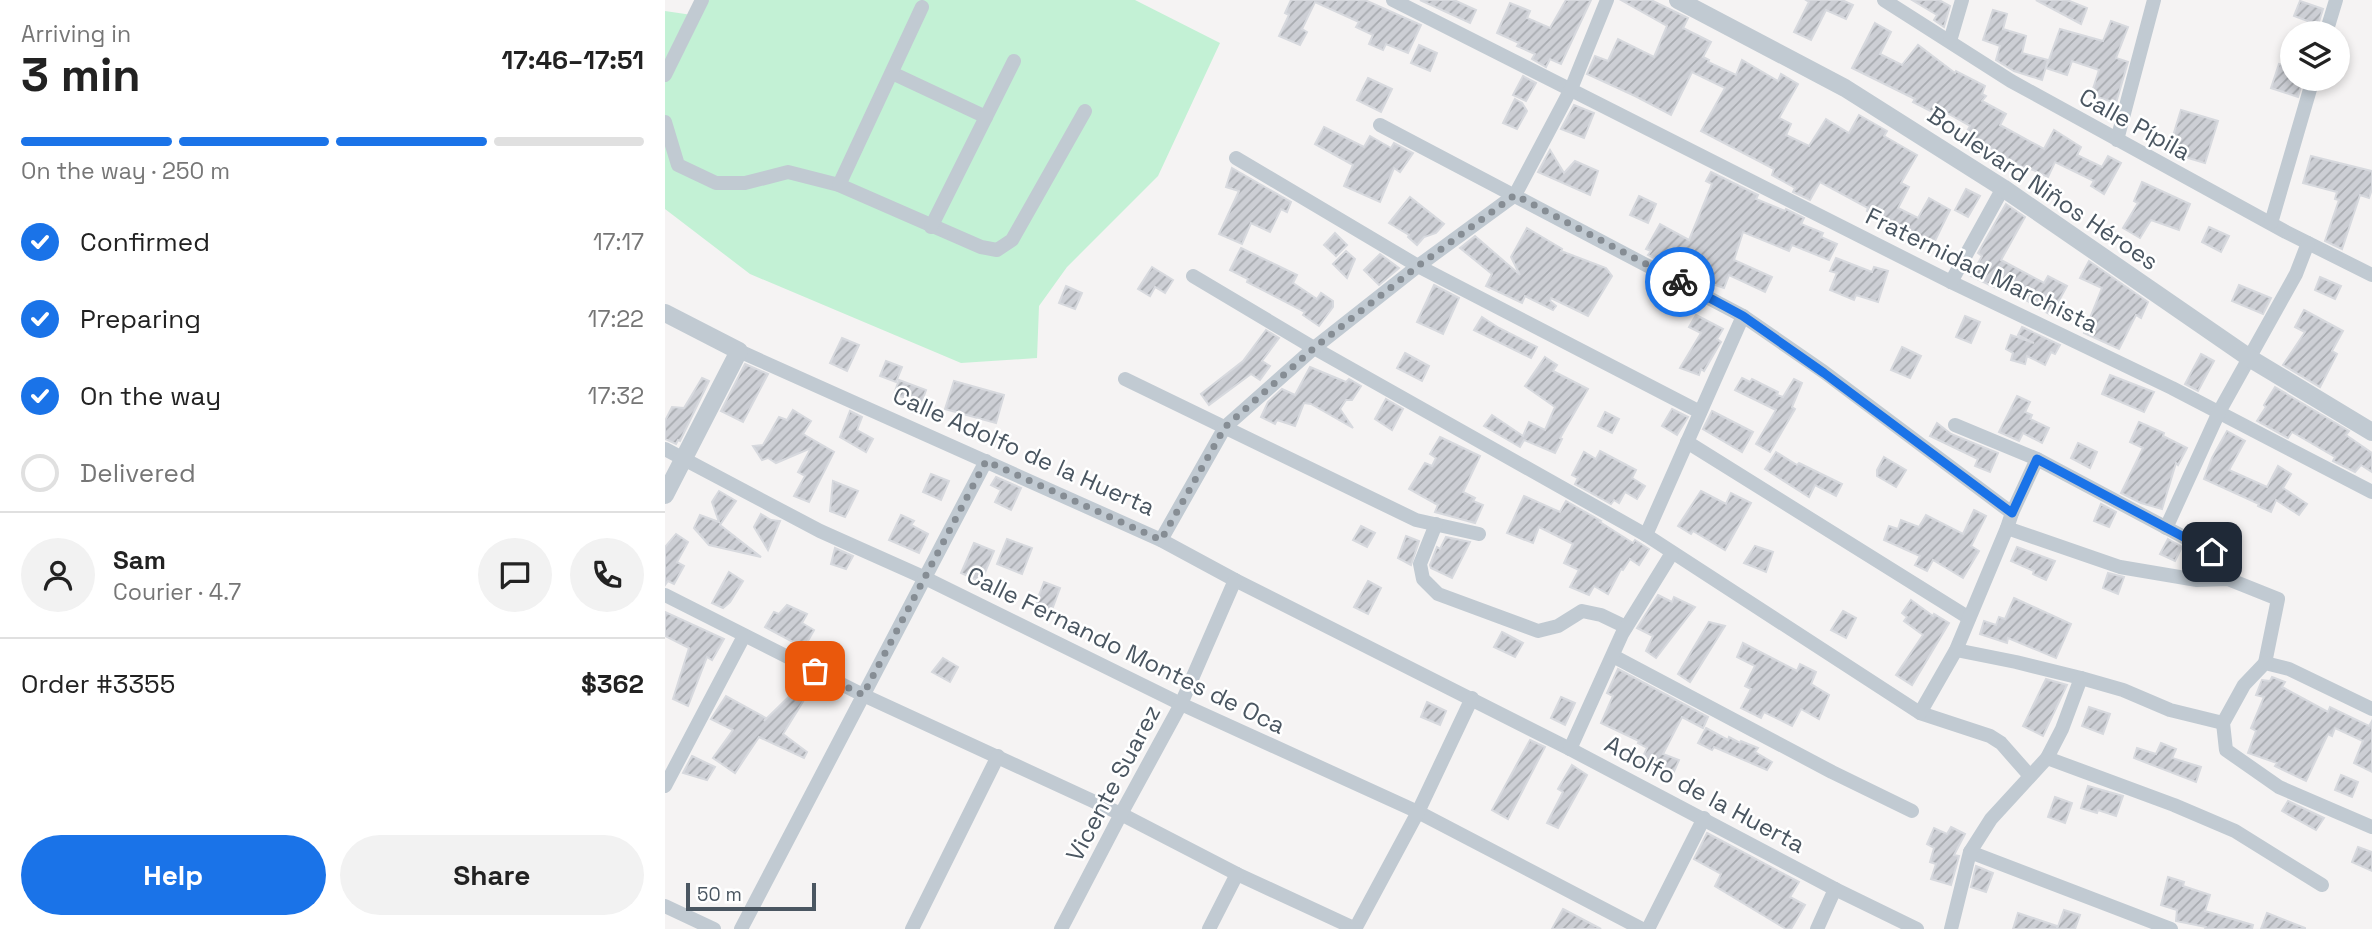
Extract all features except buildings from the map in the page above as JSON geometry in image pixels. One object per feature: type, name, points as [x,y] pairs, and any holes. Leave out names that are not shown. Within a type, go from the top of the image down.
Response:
[{"type":"street","points":[[665,75],[702,0]]},
{"type":"street","name":"Fraternidad Marchista","points":[[1393,0],[1951,282],[2219,412],[2372,492]]},
{"type":"street","points":[[1161,540],[1225,427],[1314,348],[1418,266],[1515,195],[1571,89],[1607,0]]},
{"type":"street","name":"Boulevard Niños Héroes","points":[[1678,0],[1845,88],[2003,188],[2251,359],[2372,432]]},
{"type":"street","name":"Calle Pípila","points":[[1884,0],[2011,81],[2308,243],[2372,275]]},
{"type":"street","points":[[1950,41],[1962,0]]},
{"type":"street","points":[[2117,140],[2154,0]]},
{"type":"street","points":[[2330,21],[2336,0]]},
{"type":"street","points":[[839,186],[922,7]]},
{"type":"street","points":[[931,226],[1014,61]]},
{"type":"street","points":[[892,73],[986,117]]},
{"type":"street","points":[[2271,223],[2310,91]]},
{"type":"street","points":[[665,122],[678,165],[716,183],[745,183],[789,172],[839,186],[981,247],[997,250],[1012,240],[1085,111]]},
{"type":"street","points":[[1380,125],[1743,316],[2012,513]]},
{"type":"street","points":[[1236,158],[1418,266],[1700,412]]},
{"type":"street","points":[[1951,282],[2003,188]]},
{"type":"street","points":[[2166,528],[2219,412],[2297,274],[2308,243]]},
{"type":"street","points":[[1193,276],[1314,348],[1646,535],[1920,713],[1990,736],[2001,743],[2030,776]]},
{"type":"street","name":"Calle Adolfo de la Huerta","points":[[665,313],[739,351],[1161,540],[1235,580],[1472,698]]},
{"type":"street","points":[[1646,535],[1743,316]]},
{"type":"street","points":[[665,495],[739,351]]},
{"type":"street","points":[[1125,379],[1416,520],[1479,534]]},
{"type":"street","points":[[1955,425],[2037,459],[2212,552],[2228,579]]},
{"type":"street","points":[[1687,442],[1969,618]]},
{"type":"street","name":"Calle Fernando Montes de Oca","points":[[665,449],[820,531],[923,578],[1181,705],[1418,813],[1643,929]]},
{"type":"street","points":[[1920,713],[1956,650],[2037,459]]},
{"type":"street","points":[[741,929],[986,461]]},
{"type":"street","points":[[1436,524],[1420,564],[1423,579],[1438,594],[1538,631],[1558,626],[1582,611],[1601,615],[1626,627]]},
{"type":"street","points":[[2007,528],[2120,567],[2196,580],[2228,579],[2278,599],[2265,663],[2243,685],[2223,723],[2226,750],[2279,787],[2372,827]]},
{"type":"street","points":[[1570,749],[1626,627],[1672,552]]},
{"type":"street","name":"Vicente Suarez","points":[[1061,929],[1181,705],[1235,580]]},
{"type":"street","points":[[665,595],[863,695],[1121,814],[1237,874],[1355,929],[1418,813],[1472,698]]},
{"type":"street","points":[[665,786],[744,636]]},
{"type":"street","points":[[1956,650],[2081,678],[2123,690],[2170,710],[2223,723]]},
{"type":"street","points":[[1613,656],[1832,772],[1912,811]]},
{"type":"street","points":[[2265,663],[2289,668],[2372,709]]},
{"type":"street","points":[[1951,929],[1970,852],[1991,818],[2047,758],[2062,729],[2081,678]]},
{"type":"street","name":"Adolfo de la Huerta","points":[[1472,698],[1835,889],[1917,929]]},
{"type":"street","points":[[912,929],[998,757]]},
{"type":"street","points":[[2047,758],[2174,805],[2235,831],[2322,886]]},
{"type":"street","points":[[1648,929],[1704,818]]},
{"type":"street","points":[[1970,852],[2171,929]]},
{"type":"street","points":[[1209,929],[1237,874]]},
{"type":"street","points":[[1817,929],[1835,889]]},
{"type":"street","points":[[665,906],[714,929]]},
{"type":"green space","points":[[709,0],[1135,0],[1220,43],[1158,176],[1067,267],[1039,306],[1037,358],[961,363],[750,274],[665,209],[665,11],[692,15]]},
{"type":"way so far","points":[[815,671],[863,695],[986,461],[1161,540],[1225,427],[1314,348],[1418,266],[1515,195],[1680,282]]},
{"type":"route","points":[[1680,282],[1743,316],[2012,513],[2037,459],[2212,552]]}]
